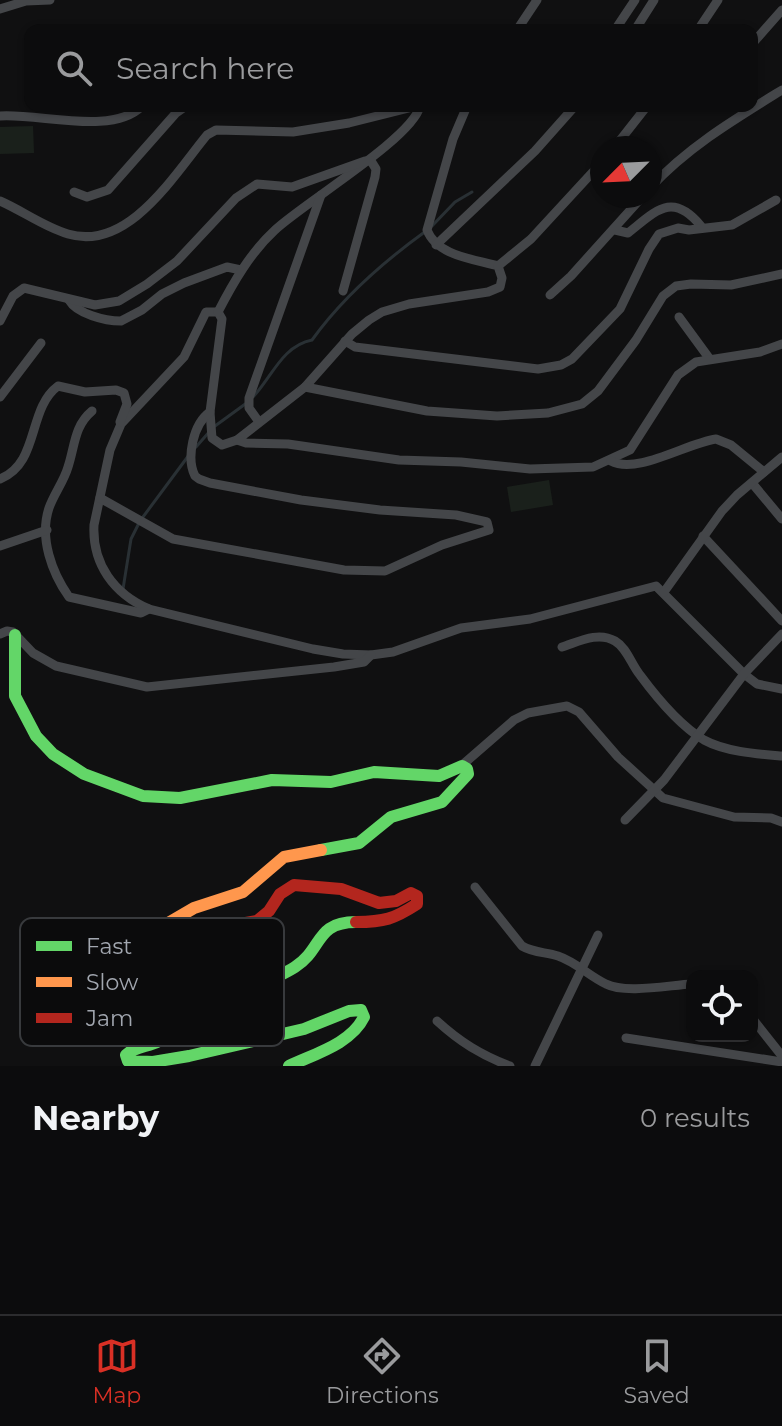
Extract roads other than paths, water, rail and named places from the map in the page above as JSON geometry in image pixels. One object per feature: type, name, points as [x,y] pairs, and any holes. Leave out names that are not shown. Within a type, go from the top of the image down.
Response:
[{"type":"street","points":[[0,9],[26,1],[50,0]]},
{"type":"street","points":[[521,24],[537,0]]},
{"type":"street","points":[[619,24],[635,0]]},
{"type":"street","points":[[639,24],[654,0]]},
{"type":"street","points":[[702,24],[718,0]]},
{"type":"street","points":[[758,37],[782,10]]},
{"type":"street","points":[[758,105],[782,90]]},
{"type":"street","points":[[0,116],[102,121],[135,112]]},
{"type":"street","points":[[74,192],[87,197],[108,190],[177,112]]},
{"type":"street","points":[[0,201],[68,234],[97,237],[122,228],[159,193],[207,135],[216,130],[293,132],[394,112]]},
{"type":"street","points":[[218,312],[241,270],[275,230],[345,179],[409,125],[415,112]]},
{"type":"street","points":[[464,112],[453,139],[429,220],[429,235],[436,245],[446,251],[498,266]]},
{"type":"street","points":[[436,245],[535,151],[570,112]]},
{"type":"street","points":[[623,136],[642,112]]},
{"type":"street","points":[[662,177],[688,152],[746,112]]},
{"type":"street","points":[[0,321],[13,296],[24,288],[69,300],[108,304],[119,301],[177,261],[236,198],[257,184],[292,187],[365,161],[374,164],[375,177],[343,291]]},
{"type":"street","points":[[498,266],[531,239],[590,175]]},
{"type":"street","points":[[259,422],[249,408],[249,398],[321,195]]},
{"type":"street","points":[[345,341],[355,347],[458,361],[538,369],[561,365],[572,359],[620,309],[654,239],[668,230],[732,225],[776,200]]},
{"type":"street","points":[[615,230],[628,233],[660,208],[669,206],[687,213],[701,226]]},
{"type":"street","points":[[550,295],[633,208]]},
{"type":"street","points":[[498,266],[502,278],[500,287],[488,292],[396,307],[369,320],[345,341],[305,387],[237,440],[227,444],[216,443],[212,438],[210,412],[222,319],[218,312],[209,310],[204,314],[184,357],[121,424],[110,450],[93,538],[110,581],[126,597],[149,609],[313,649],[371,655],[393,652],[461,628],[530,619],[651,586],[664,592],[744,674],[757,684],[782,689]]},
{"type":"street","points":[[69,300],[71,306],[82,311],[121,321],[184,283],[227,267],[241,270]]},
{"type":"street","points":[[305,387],[427,411],[497,416],[548,413],[582,404],[598,391],[663,296],[676,286],[731,285],[782,274]]},
{"type":"street","points":[[679,317],[709,358]]},
{"type":"street","points":[[0,397],[41,343]]},
{"type":"street","points":[[237,440],[399,460],[530,469],[593,467],[630,450],[678,375],[696,362],[745,355],[782,344]]},
{"type":"street","points":[[0,479],[21,464],[47,396],[58,386],[85,392],[116,390],[124,393],[127,404],[119,420],[121,424]]},
{"type":"street","points":[[92,411],[81,420],[68,469],[48,510],[48,556],[56,579],[69,597],[141,613],[149,609]]},
{"type":"street","points":[[100,498],[173,539],[344,570],[385,571],[442,545],[489,530],[487,522],[456,515],[344,507],[260,494],[199,479],[190,461],[200,423],[210,412]]},
{"type":"street","points":[[611,461],[636,464],[716,439],[731,445],[764,472]]},
{"type":"street","points":[[664,592],[703,536],[737,495],[782,457]]},
{"type":"street","points":[[752,483],[782,519]]},
{"type":"street","points":[[0,546],[47,530]]},
{"type":"street","points":[[703,536],[782,621]]},
{"type":"street","points":[[0,634],[7,631],[15,635],[33,653],[56,666],[147,687],[334,667],[364,662],[371,655]]},
{"type":"street","points":[[625,820],[655,790],[744,674],[782,634]]},
{"type":"street","points":[[15,635],[14,689],[29,726],[44,746],[68,765],[122,790],[150,798],[169,799],[226,791],[281,779],[331,782],[374,772],[439,776],[460,767],[514,720],[528,713],[567,706],[579,712],[618,757],[663,798],[734,817],[771,818],[782,822]]},
{"type":"street","points":[[562,647],[592,637],[617,642],[651,689],[698,735],[721,746],[782,756]]},
{"type":"street","points":[[177,918],[194,908],[243,892],[284,857],[359,843],[391,817],[442,802],[468,774],[467,769],[460,767]]},
{"type":"street","points":[[260,918],[266,915],[284,890],[300,884],[341,889],[379,903],[396,901],[411,893],[417,896],[417,904],[390,920],[369,924],[345,922],[330,926],[308,957],[284,972]]},
{"type":"street","points":[[475,887],[522,946],[532,952],[557,956],[607,985],[619,988],[686,984]]},
{"type":"street","points":[[535,1066],[598,935]]},
{"type":"street","points":[[284,1033],[316,1026],[348,1010],[361,1010],[364,1017],[360,1028],[289,1066]]},
{"type":"street","points":[[437,1021],[460,1042],[510,1066]]},
{"type":"street","points":[[758,1026],[782,1059]]},
{"type":"street","points":[[626,1038],[746,1062],[782,1059]]},
{"type":"street","points":[[146,1046],[129,1051],[126,1057],[130,1062],[143,1065],[174,1063],[229,1046]]},
{"type":"waterway","points":[[432,226],[455,202],[472,192]]},
{"type":"waterway","points":[[253,397],[285,355],[312,340],[364,281],[426,231]]},
{"type":"waterway","points":[[215,426],[248,402]]},
{"type":"waterway","points":[[196,447],[210,431]]},
{"type":"waterway","points":[[123,589],[131,539],[140,521],[189,455]]}]
